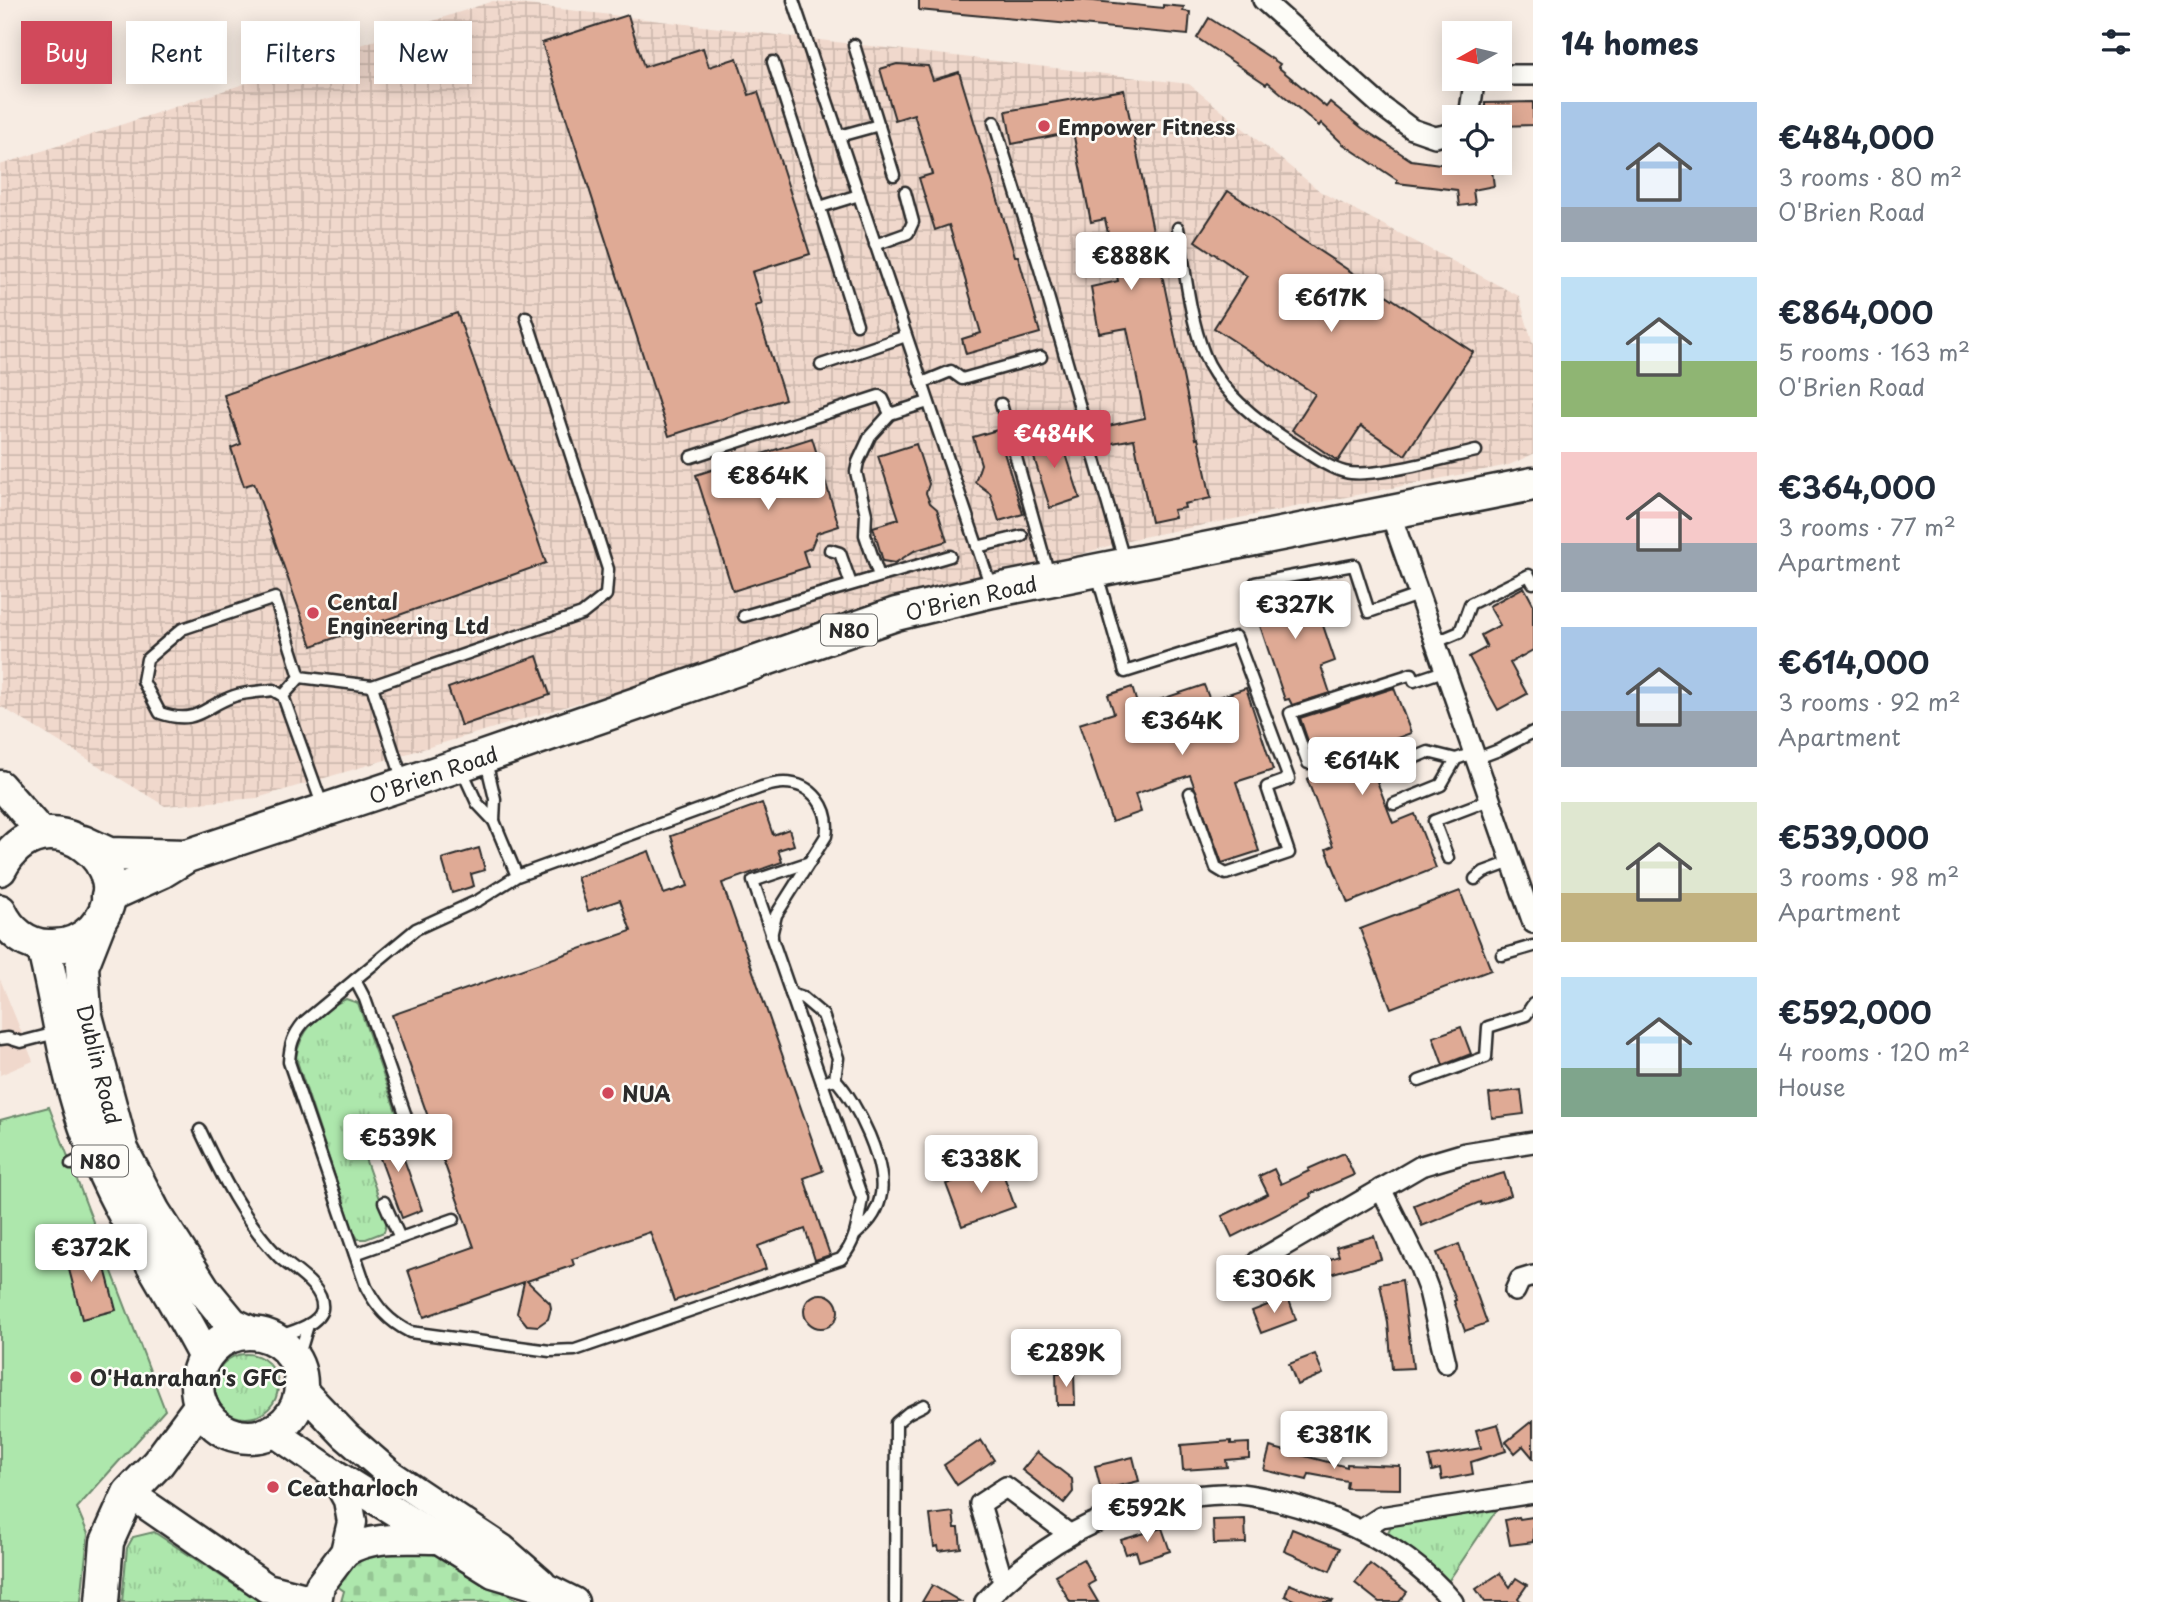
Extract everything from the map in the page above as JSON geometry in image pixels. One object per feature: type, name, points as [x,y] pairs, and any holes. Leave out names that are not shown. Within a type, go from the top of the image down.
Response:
[{"type":"main road","name":"O'Brien Road","points":[[103,909],[187,856],[472,761],[896,614],[1050,579],[1533,484]]},
{"type":"main road","points":[[0,785],[43,834],[29,838],[2,856]]},
{"type":"main road","name":"N80","points":[[43,834],[61,834],[79,840]]},
{"type":"main road","name":"O'Brien Road","points":[[79,840],[109,854],[187,856]]},
{"type":"main road","points":[[79,840],[92,850],[102,864],[107,879],[103,909]]},
{"type":"main road","name":"N80","points":[[16,932],[59,947],[74,943],[88,934],[103,909]]},
{"type":"main road","name":"Dublin Road","points":[[103,909],[82,966],[85,1012],[122,1150],[154,1212],[204,1290],[232,1324],[261,1335]]},
{"type":"main road","name":"Dublin Road","points":[[16,932],[50,974],[60,1032],[89,1138],[83,1157],[134,1233],[184,1316],[205,1357]]},
{"type":"main road","points":[[261,1335],[232,1335],[217,1344],[205,1357],[197,1389],[208,1418],[232,1435],[246,1438],[274,1432],[288,1422],[297,1407],[299,1376]]},
{"type":"main road","name":"N80","points":[[261,1335],[287,1348],[299,1376]]},
{"type":"main road","points":[[299,1376],[346,1436],[391,1475],[502,1549],[562,1596]]},
{"type":"main road","points":[[102,1602],[107,1542],[129,1493],[158,1462],[201,1405]]},
{"type":"main road","points":[[274,1432],[333,1473],[493,1573],[562,1596]]},
{"type":"main road","points":[[158,1462],[232,1435]]},
{"type":"main road","points":[[333,1473],[348,1500],[352,1521],[349,1549]]},
{"type":"main road","points":[[129,1493],[267,1588],[317,1601],[320,1585],[349,1549],[391,1475]]},
{"type":"main road","points":[[349,1549],[392,1539],[436,1539]]},
{"type":"street","points":[[1263,0],[1380,105],[1412,129],[1435,137],[1442,136]]},
{"type":"street","points":[[1512,75],[1533,75]]},
{"type":"street","points":[[1390,512],[1444,671],[1468,757],[1489,800],[1533,923]]},
{"type":"street","points":[[1250,1272],[1258,1261],[1421,1166],[1438,1160],[1533,1142]]},
{"type":"street","points":[[1381,1189],[1426,1283],[1446,1363]]},
{"type":"street","points":[[1515,1292],[1520,1280],[1533,1276]]},
{"type":"street","points":[[1003,1582],[980,1504],[1006,1487],[1069,1534]]},
{"type":"street","points":[[1361,1530],[1381,1517],[1533,1493]]},
{"type":"street","points":[[985,1602],[1003,1582],[1044,1549],[1069,1534],[1135,1506],[1203,1495],[1237,1494],[1276,1500],[1318,1512],[1361,1530],[1424,1572],[1452,1602]]},
{"type":"lane","points":[[793,0],[992,591]]},
{"type":"lane","points":[[854,45],[894,175]]},
{"type":"lane","points":[[773,62],[857,324]]},
{"type":"lane","points":[[994,122],[1040,269],[1110,567],[1125,672],[1236,637],[1289,779],[1267,787],[1289,853],[1227,874],[1216,868],[1190,793]]},
{"type":"lane","points":[[839,136],[879,125]]},
{"type":"lane","points":[[875,245],[908,233],[913,222],[905,192]]},
{"type":"lane","points":[[820,207],[859,194]]},
{"type":"lane","points":[[1178,228],[1204,355],[1218,378],[1239,403],[1281,436],[1324,463],[1346,472],[1382,471],[1476,451]]},
{"type":"lane","points":[[300,677],[372,685],[582,614],[606,596],[608,569],[526,317]]},
{"type":"lane","points":[[821,365],[906,336]]},
{"type":"lane","points":[[922,383],[951,371],[962,380],[1041,358]]},
{"type":"lane","points":[[691,457],[878,396],[883,399],[890,414]]},
{"type":"lane","points":[[879,576],[865,535],[866,514],[856,472],[858,462],[870,436],[890,414],[928,402]]},
{"type":"lane","points":[[1001,404],[1050,579]]},
{"type":"lane","points":[[977,547],[1022,536]]},
{"type":"lane","points":[[830,550],[839,552],[851,584]]},
{"type":"lane","points":[[744,616],[950,556]]},
{"type":"lane","points":[[1255,583],[1354,565],[1369,612],[1418,595]]},
{"type":"lane","points":[[1434,643],[1460,632],[1470,604],[1529,575],[1533,583]]},
{"type":"lane","points":[[300,677],[275,598],[182,629],[147,659],[143,681],[160,713],[179,720],[208,710],[233,696],[273,690],[282,696],[324,810]]},
{"type":"lane","points":[[1308,763],[1290,713],[1412,674],[1414,681],[1444,671]]},
{"type":"lane","points":[[282,696],[300,677]]},
{"type":"lane","points":[[372,685],[404,784]]},
{"type":"lane","points":[[1380,772],[1428,752],[1468,757],[1499,750],[1533,732]]},
{"type":"lane","points":[[1394,804],[1441,785],[1468,757]]},
{"type":"lane","points":[[472,761],[495,799],[494,821]]},
{"type":"lane","points":[[472,761],[477,803],[494,821],[517,876]]},
{"type":"lane","points":[[772,936],[776,915],[810,862],[826,836],[829,821],[814,794],[803,786],[784,783],[762,786],[517,876],[479,900],[416,929],[304,1022],[290,1046],[289,1062],[366,1287],[377,1308],[395,1324],[410,1332],[550,1351],[575,1350],[841,1258],[851,1248],[862,1198],[753,881],[810,862]]},
{"type":"lane","points":[[1448,858],[1434,821],[1489,800]]},
{"type":"lane","points":[[1475,879],[1511,862]]},
{"type":"lane","points":[[1502,956],[1533,946]]},
{"type":"lane","points":[[355,980],[365,999],[408,1125]]},
{"type":"lane","points":[[792,994],[803,998],[823,1015],[838,1058],[835,1079]]},
{"type":"lane","points":[[1419,1081],[1486,1057],[1489,1027],[1526,1014],[1533,1004]]},
{"type":"lane","points":[[0,1039],[8,1038],[21,1042],[60,1032]]},
{"type":"lane","points":[[822,1083],[835,1079]]},
{"type":"lane","points":[[835,1079],[845,1090],[870,1139],[881,1176],[881,1197],[872,1219],[856,1235]]},
{"type":"lane","points":[[200,1130],[237,1203],[270,1247],[319,1294],[323,1305],[320,1315],[308,1325],[261,1335]]},
{"type":"lane","points":[[384,1202],[400,1238]]},
{"type":"lane","points":[[355,1254],[454,1219]]},
{"type":"lane","points":[[299,1376],[308,1325]]},
{"type":"lane","points":[[895,1602],[896,1423],[908,1413],[925,1405]]},
{"type":"shaded area","points":[[493,1],[1189,84],[1321,192],[1519,296],[1533,345],[1533,454],[1509,465],[1132,539],[257,798],[165,806],[0,706],[0,165],[243,84],[360,84],[360,45],[374,41],[374,84],[472,84],[472,21],[433,21]]},
{"type":"shaded area","points":[[0,979],[33,1061],[0,1075]]},
{"type":"green space","points":[[346,999],[358,1003],[400,1123],[358,1138],[387,1222],[384,1232],[366,1239],[358,1239],[353,1231],[296,1058],[302,1039],[313,1022]]},
{"type":"green space","name":"O'Hanrahan's GFC","points":[[49,1107],[165,1410],[77,1508],[88,1534],[81,1602],[0,1602],[0,1120]]},
{"type":"green space","points":[[240,1354],[252,1354],[269,1363],[276,1374],[276,1398],[269,1409],[252,1418],[240,1418],[228,1413],[219,1404],[214,1392],[214,1380],[219,1368],[228,1359]]},
{"type":"green space","points":[[1502,1502],[1445,1586],[1390,1540],[1388,1532],[1393,1522]]},
{"type":"green space","points":[[154,1532],[263,1602],[122,1602],[127,1548],[133,1537]]},
{"type":"green space","points":[[436,1551],[470,1576],[522,1602],[341,1602],[344,1591],[337,1586],[348,1564],[361,1552]]},
{"type":"building","points":[[919,0],[1084,0],[1163,8],[1163,5],[1184,7],[1183,11],[1190,12],[1188,35],[919,10]]},
{"type":"building","points":[[628,15],[644,67],[703,48],[709,67],[737,58],[749,95],[758,92],[810,254],[752,272],[762,304],[755,306],[785,399],[669,436],[542,43]]},
{"type":"building","points":[[1209,18],[1280,64],[1278,67],[1326,107],[1330,102],[1362,128],[1411,160],[1442,164],[1442,175],[1493,175],[1494,186],[1473,190],[1475,204],[1459,206],[1457,190],[1397,183],[1397,180],[1343,144],[1321,123],[1319,126],[1268,82],[1266,84],[1197,38]]},
{"type":"building","points":[[897,64],[928,66],[933,80],[959,72],[1040,333],[966,354],[962,339],[981,333],[949,225],[935,230],[919,178],[932,174],[914,114],[895,120],[880,69]]},
{"type":"building","points":[[1124,90],[1196,439],[1198,438],[1211,498],[1184,504],[1185,508],[1173,510],[1175,517],[1151,522],[1134,439],[1107,444],[1103,427],[1145,418],[1127,328],[1099,333],[1091,287],[1118,281],[1105,219],[1091,222],[1073,132],[1012,144],[1006,111]]},
{"type":"building","points":[[1533,102],[1533,125],[1512,126],[1512,105],[1485,103]]},
{"type":"building","points":[[1228,191],[1473,352],[1405,455],[1361,426],[1338,461],[1292,430],[1315,394],[1214,328],[1247,276],[1195,241]]},
{"type":"building","points":[[457,313],[546,563],[312,646],[254,483],[244,486],[231,448],[241,444],[224,395]]},
{"type":"building","points":[[997,430],[1023,514],[999,521],[990,493],[975,482],[981,464],[973,437]]},
{"type":"building","points":[[1059,432],[1080,498],[1050,508],[1029,442]]},
{"type":"building","points":[[812,438],[839,526],[817,533],[811,548],[803,551],[808,567],[733,591],[696,475]]},
{"type":"building","points":[[916,444],[929,484],[926,493],[930,503],[937,509],[947,541],[914,551],[895,563],[883,561],[873,527],[899,519],[878,456]]},
{"type":"building","points":[[1308,581],[1335,661],[1321,666],[1330,693],[1292,705],[1289,699],[1285,700],[1251,599]]},
{"type":"building","points":[[1524,587],[1533,604],[1533,650],[1510,663],[1527,694],[1498,710],[1469,657],[1487,647],[1481,635],[1500,625],[1489,606]]},
{"type":"building","points":[[537,656],[550,695],[461,726],[448,688]]},
{"type":"building","points":[[1204,685],[1210,700],[1246,688],[1273,770],[1236,782],[1259,851],[1222,863],[1190,775],[1135,794],[1141,812],[1112,822],[1079,724],[1114,713],[1108,695],[1132,687],[1138,707]]},
{"type":"building","points":[[1394,688],[1411,733],[1365,750],[1393,823],[1415,814],[1436,868],[1348,903],[1326,849],[1333,846],[1307,779],[1317,775],[1300,718]]},
{"type":"building","name":"NUA","points":[[762,803],[773,835],[789,829],[794,845],[778,850],[782,862],[722,883],[823,1171],[804,1178],[830,1255],[815,1260],[805,1229],[758,1246],[766,1269],[674,1301],[650,1232],[572,1259],[574,1265],[527,1281],[550,1303],[548,1319],[538,1326],[527,1325],[517,1313],[524,1282],[424,1317],[408,1270],[474,1247],[392,1015],[631,931],[620,900],[588,911],[577,877],[649,851],[664,894],[688,886],[671,836]]},
{"type":"building","points":[[479,848],[485,870],[471,874],[474,886],[452,893],[442,859]]},
{"type":"building","points":[[1460,891],[1491,970],[1391,1008],[1360,929]]},
{"type":"building","points":[[1461,1027],[1471,1054],[1443,1065],[1433,1037]]},
{"type":"building","points":[[1521,1090],[1524,1114],[1492,1118],[1489,1094]]},
{"type":"building","points":[[394,1131],[422,1210],[402,1218],[373,1139]]},
{"type":"building","points":[[1344,1153],[1354,1175],[1310,1194],[1311,1197],[1232,1237],[1222,1216],[1268,1194],[1259,1176],[1274,1169],[1281,1184]]},
{"type":"building","points":[[1000,1165],[1015,1207],[962,1226],[946,1184]]},
{"type":"building","points":[[1504,1173],[1511,1195],[1481,1205],[1480,1202],[1422,1226],[1414,1205],[1460,1186]]},
{"type":"building","points":[[1374,1236],[1381,1259],[1306,1281],[1308,1293],[1297,1297],[1293,1284],[1287,1286],[1284,1276],[1339,1256],[1336,1247]]},
{"type":"building","points":[[1459,1244],[1487,1323],[1465,1331],[1437,1253]]},
{"type":"building","points":[[100,1249],[116,1310],[82,1319],[66,1258]]},
{"type":"building","points":[[1402,1280],[1413,1368],[1392,1369],[1388,1323],[1380,1284]]},
{"type":"building","points":[[821,1294],[833,1299],[838,1311],[833,1323],[821,1328],[809,1323],[804,1311],[809,1299]]},
{"type":"building","points":[[1288,1297],[1296,1320],[1261,1333],[1252,1311]]},
{"type":"building","points":[[1315,1354],[1323,1374],[1297,1385],[1289,1364]]},
{"type":"building","points":[[1056,1373],[1074,1373],[1075,1405],[1057,1405]]},
{"type":"building","points":[[1533,1420],[1533,1458],[1523,1446],[1515,1453],[1506,1442]]},
{"type":"building","points":[[1498,1424],[1506,1451],[1471,1462],[1473,1474],[1442,1480],[1440,1469],[1432,1471],[1429,1457],[1481,1448],[1476,1430]]},
{"type":"building","points":[[981,1440],[994,1460],[957,1485],[944,1465]]},
{"type":"building","points":[[1231,1441],[1231,1444],[1249,1443],[1249,1458],[1226,1460],[1227,1467],[1183,1470],[1181,1445]]},
{"type":"building","points":[[1270,1447],[1347,1467],[1347,1464],[1400,1466],[1400,1489],[1346,1488],[1347,1481],[1309,1474],[1307,1480],[1264,1470]]},
{"type":"building","points":[[1037,1452],[1072,1479],[1073,1492],[1064,1503],[1022,1470]]},
{"type":"building","points":[[1133,1457],[1139,1481],[1101,1490],[1095,1466]]},
{"type":"building","points":[[953,1512],[955,1528],[959,1528],[961,1548],[939,1551],[938,1546],[934,1547],[930,1515]]},
{"type":"building","points":[[1533,1517],[1533,1542],[1510,1545],[1505,1520]]},
{"type":"building","points":[[1245,1519],[1246,1543],[1214,1544],[1213,1520]]},
{"type":"building","points":[[1162,1528],[1170,1551],[1139,1561],[1136,1551],[1126,1554],[1121,1540]]},
{"type":"building","points":[[1292,1529],[1340,1548],[1330,1571],[1284,1551]]},
{"type":"building","points":[[1083,1559],[1095,1581],[1088,1585],[1098,1602],[1070,1602],[1055,1575]]},
{"type":"building","points":[[1370,1564],[1407,1592],[1399,1602],[1379,1602],[1355,1583]]},
{"type":"building","points":[[1500,1573],[1510,1587],[1516,1578],[1527,1585],[1518,1598],[1521,1602],[1485,1602],[1476,1589]]},
{"type":"building","points":[[1289,1584],[1333,1601],[1298,1602],[1285,1596]]},
{"type":"building","points":[[932,1585],[961,1602],[922,1602]]},
{"type":"place","name":"Empower Fitness","points":[[1044,126]]},
{"type":"place","name":"Cental Engineering Ltd","points":[[313,613]]},
{"type":"place","name":"NUA","points":[[608,1093]]},
{"type":"place","name":"O'Hanrahan's GFC","points":[[76,1377]]},
{"type":"place","name":"Ceatharloch","points":[[273,1487]]}]
